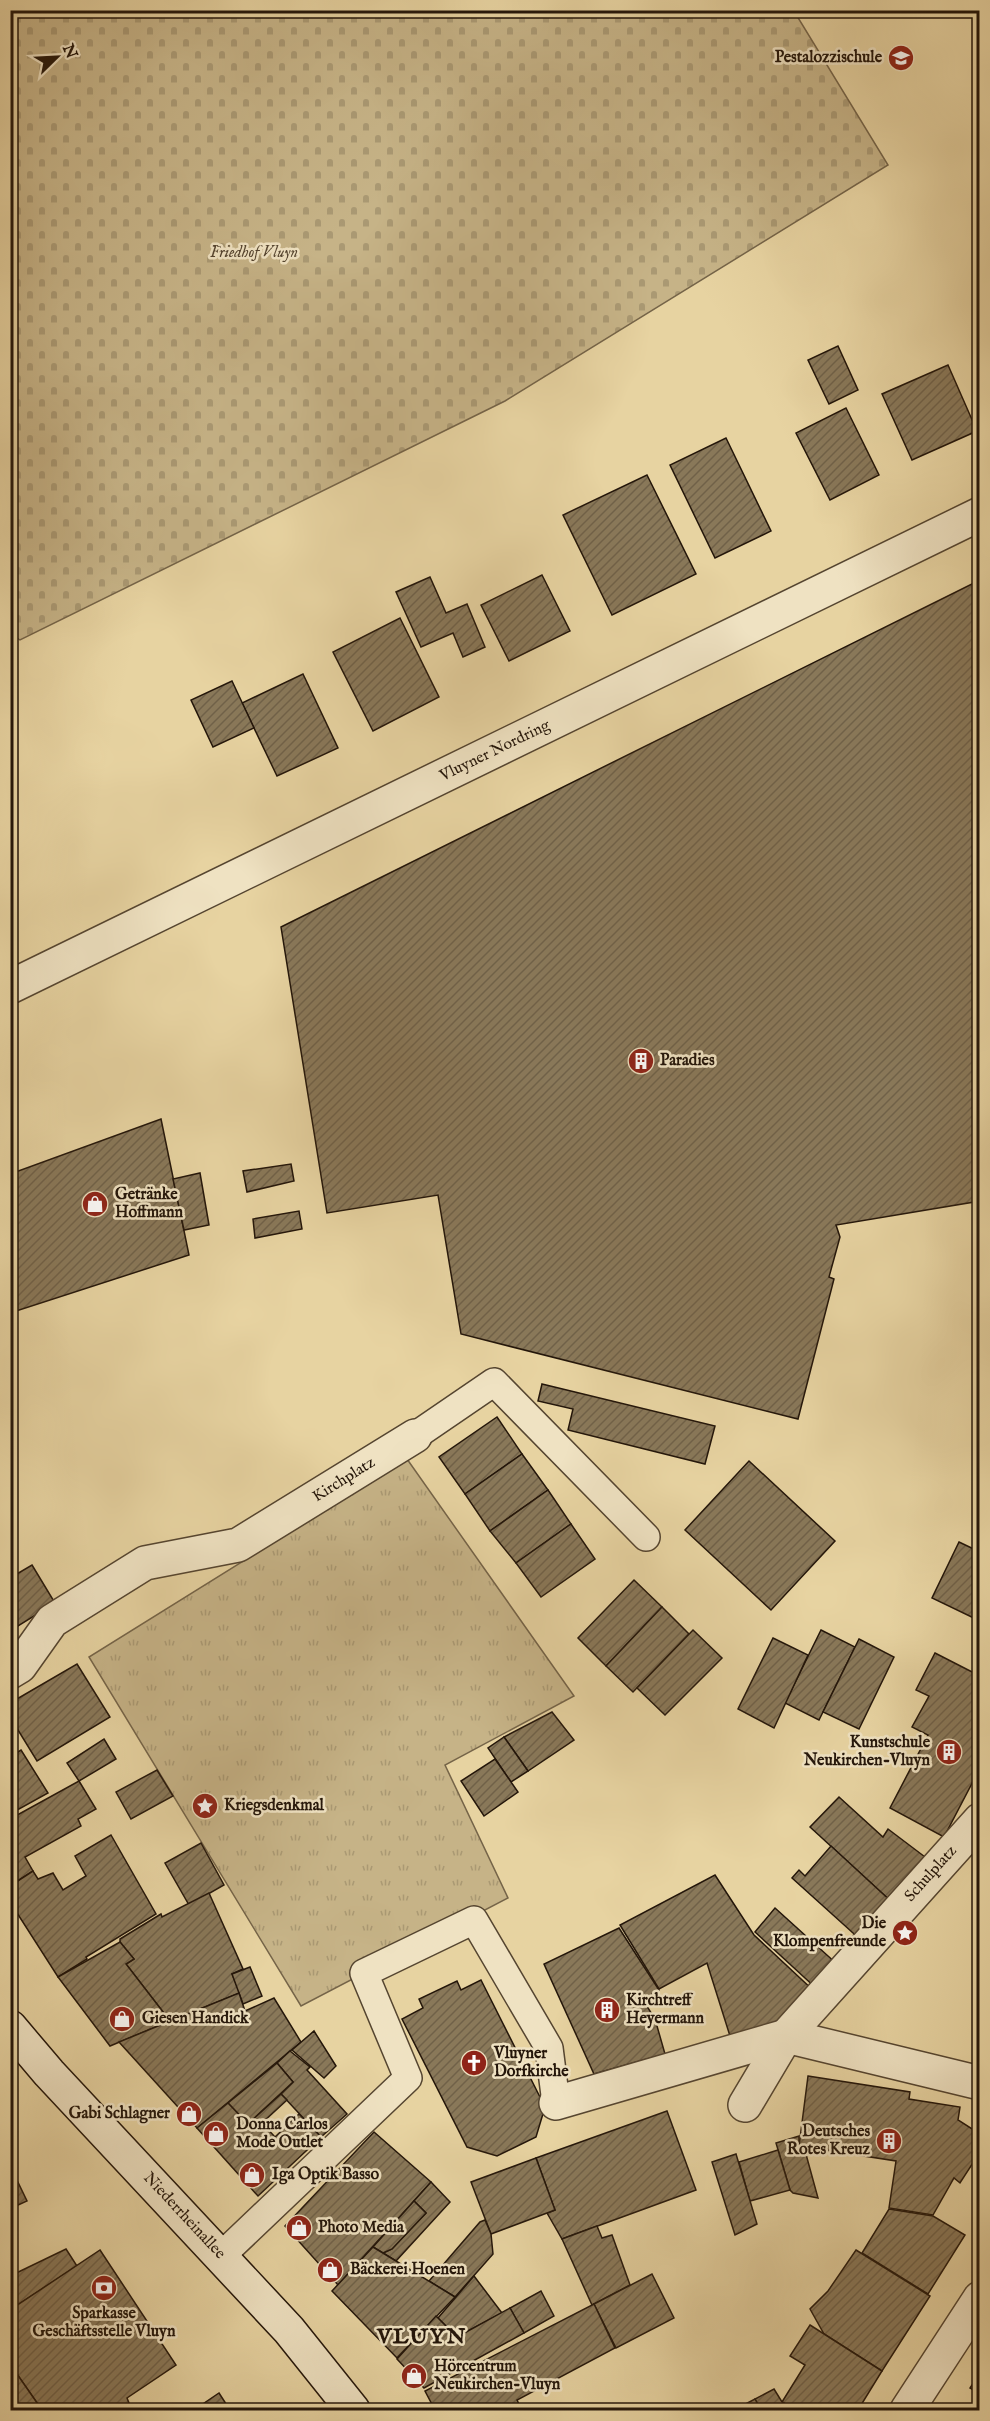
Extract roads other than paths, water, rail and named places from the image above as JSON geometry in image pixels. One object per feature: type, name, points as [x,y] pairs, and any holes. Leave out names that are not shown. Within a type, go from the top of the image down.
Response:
[{"type":"street","name":"Vluyner Nordring","points":[[10,987],[980,514]]},
{"type":"street","name":"Kirchplatz","points":[[10,1672],[20,1666],[52,1621],[145,1563],[238,1545],[415,1436]]},
{"type":"street","name":"Schulplatz","points":[[745,2105],[786,2036],[980,1820]]},
{"type":"street","name":"Niederrheinallee","points":[[10,2027],[49,2073],[289,2330],[353,2410]]},
{"type":"street","points":[[556,2103],[786,2036],[980,2083]]},
{"type":"street","points":[[908,2410],[980,2298]]},
{"type":"lane","name":"Kirchplatz","points":[[415,1436],[494,1382],[646,1537]]},
{"type":"lane","points":[[221,2256],[408,2078],[364,1973],[474,1920],[549,2048],[556,2103]]},
{"type":"place","name":"Pestalozzischule","points":[[901,58]]},
{"type":"place","name":"Paradies","points":[[641,1061]]},
{"type":"place","name":"Getränke Hoffmann","points":[[95,1204]]},
{"type":"place","name":"Kunstschule Neukirchen-Vluyn","points":[[949,1752]]},
{"type":"place","name":"Kriegsdenkmal","points":[[205,1806]]},
{"type":"place","name":"Die Klompenfreunde","points":[[905,1933]]},
{"type":"place","name":"Kirchtreff Heyermann","points":[[607,2010]]},
{"type":"place","name":"Giesen Handick","points":[[122,2019]]},
{"type":"place","name":"Vluyner Dorfkirche","points":[[474,2063]]},
{"type":"place","name":"Gabi Schlagner","points":[[189,2114]]},
{"type":"place","name":"Donna Carlos Mode Outlet","points":[[216,2134]]},
{"type":"place","name":"Deutsches Rotes Kreuz","points":[[889,2141]]},
{"type":"place","name":"Iga Optik Basso","points":[[252,2175]]},
{"type":"place","name":"Photo Media","points":[[299,2228]]},
{"type":"place","name":"Bäckerei Hoenen","points":[[330,2270]]},
{"type":"place","name":"Sparkasse Geschäftsstelle Vluyn","points":[[104,2288]]},
{"type":"place","name":"Hörcentrum Neukirchen-Vluyn","points":[[414,2376]]},
{"type":"district","name":"VLUYN","points":[[422,2337]]},
{"type":"park label","name":"Friedhof Vluyn","points":[[254,253]]}]
